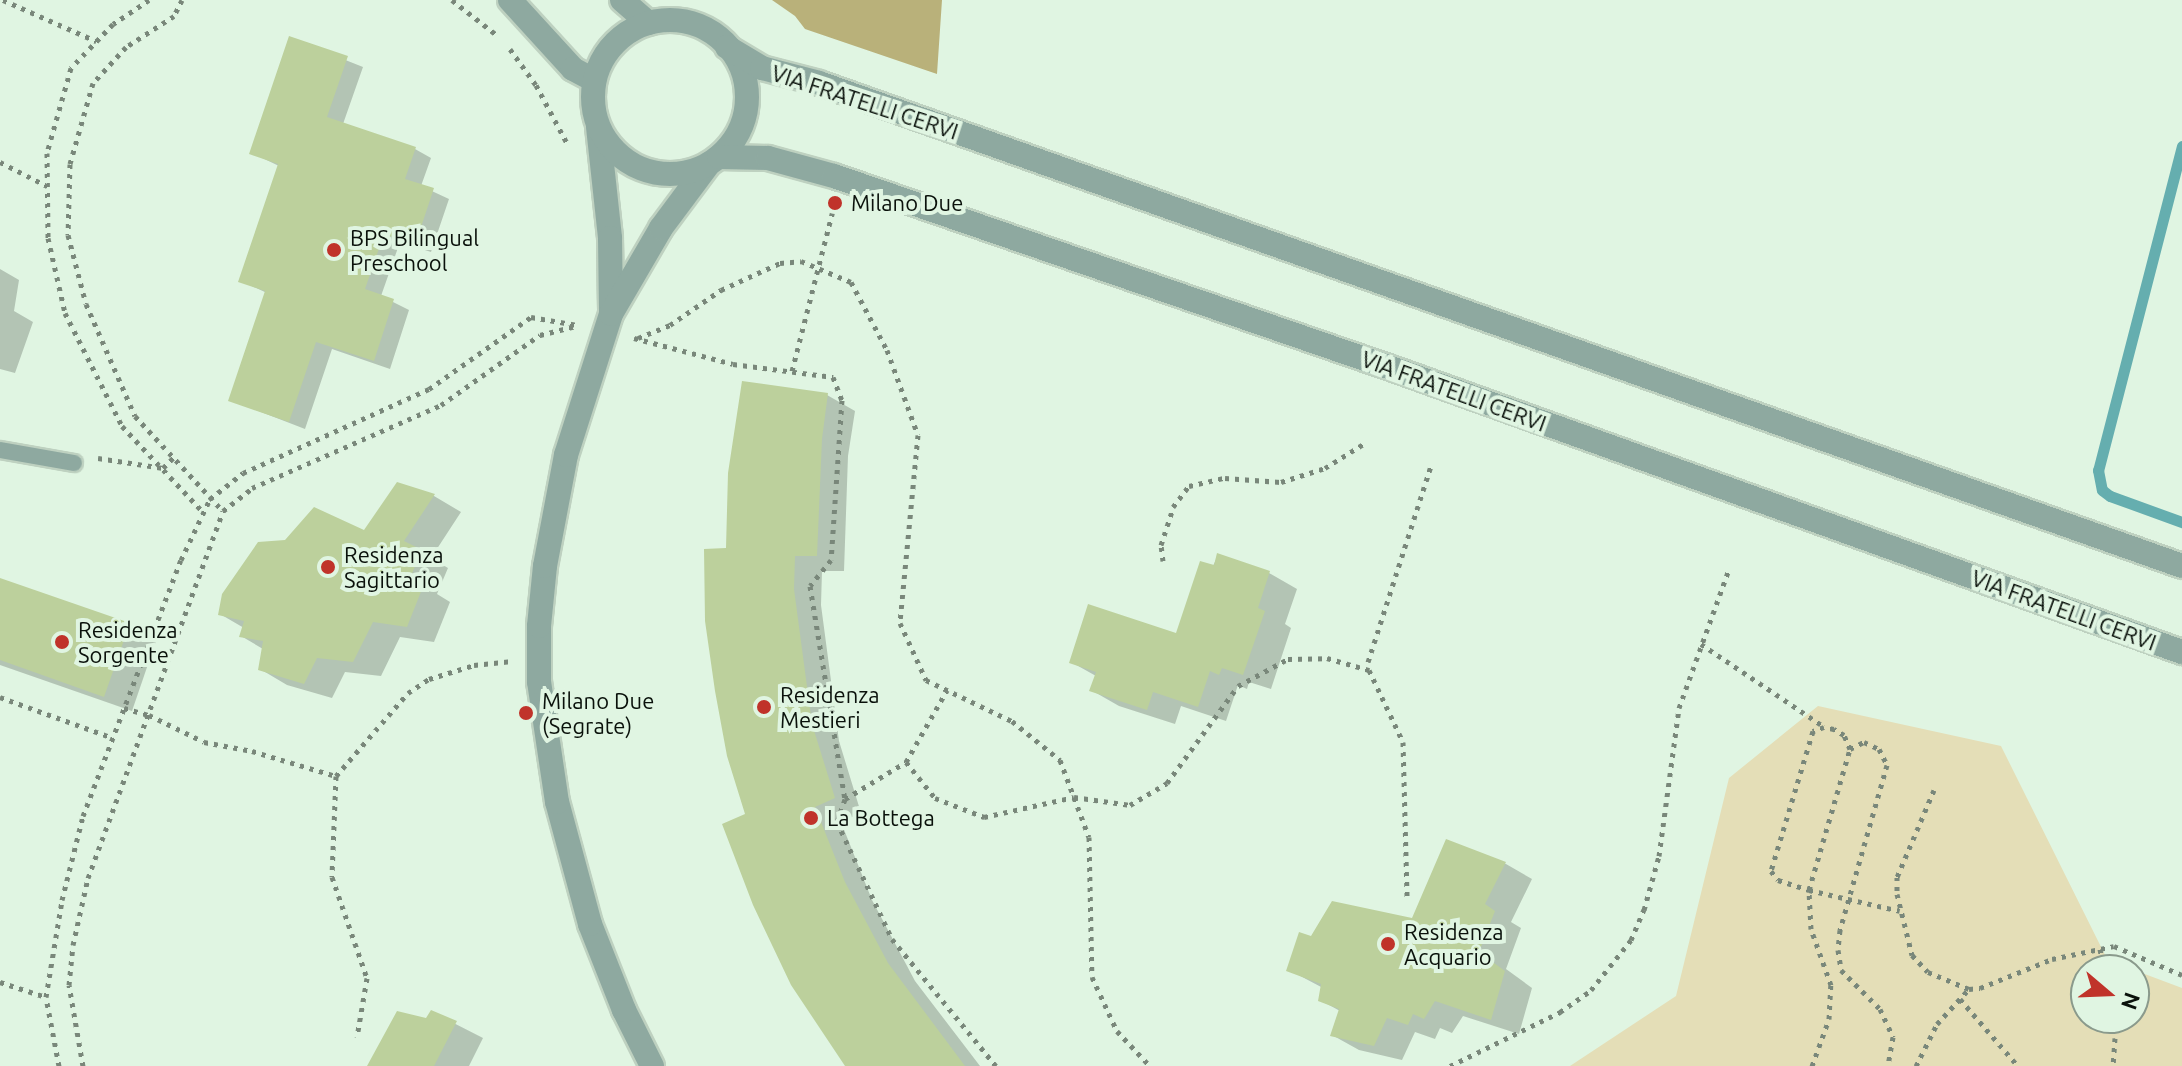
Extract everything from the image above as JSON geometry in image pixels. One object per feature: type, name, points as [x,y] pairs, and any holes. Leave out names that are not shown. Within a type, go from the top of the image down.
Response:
[{"type":"street","points":[[510,0],[573,69],[594,80]]},
{"type":"street","points":[[622,0],[648,23]]},
{"type":"street","points":[[611,314],[610,238],[594,112],[594,80],[600,64],[620,38],[648,23],[681,21],[699,26],[727,47],[741,67],[747,91],[740,127],[661,228],[611,314],[579,408],[555,510],[539,626],[539,682],[557,802],[590,924],[624,1010],[652,1066]]},
{"type":"street","name":"VIA FRATELLI CERVI","points":[[727,47],[762,68],[819,83],[2182,566]]},
{"type":"street","points":[[598,127],[617,154],[645,170],[677,174],[713,161]]},
{"type":"street","name":"VIA FRATELLI CERVI","points":[[713,161],[768,158],[848,181],[1394,369],[2182,652]]},
{"type":"lane","points":[[0,450],[74,463]]},
{"type":"path","points":[[3,0],[96,41]]},
{"type":"path","points":[[149,0],[113,24],[71,68],[47,153],[48,238],[65,313],[122,426],[203,512]]},
{"type":"path","points":[[182,0],[174,16],[126,47],[93,83],[70,164],[68,235],[86,304],[135,416],[223,511]]},
{"type":"path","points":[[452,0],[503,40],[562,128],[570,153]]},
{"type":"path","points":[[0,162],[47,186]]},
{"type":"path","points":[[821,199],[848,207]]},
{"type":"path","points":[[792,371],[835,203]]},
{"type":"path","points":[[636,338],[670,325],[721,290],[780,263],[801,261],[851,282],[887,350],[918,435],[900,623],[926,680],[1012,721],[1060,760],[1089,837],[1092,977],[1117,1031],[1150,1066]]},
{"type":"path","points":[[580,325],[582,311]]},
{"type":"path","points":[[59,1066],[46,997],[62,900],[83,816],[181,560],[210,499],[243,473],[429,389],[531,317],[580,325]]},
{"type":"path","points":[[83,1066],[69,985],[73,945],[88,878],[223,511],[252,488],[441,405],[540,335],[580,325]]},
{"type":"path","points":[[636,338],[641,326]]},
{"type":"path","points":[[636,338],[733,364],[833,377],[842,400],[831,560],[810,586],[845,799],[837,822],[892,939],[996,1066]]},
{"type":"path","points":[[1163,561],[1161,545],[1173,507],[1189,486],[1225,478],[1281,482],[1325,468],[1365,443]]},
{"type":"path","points":[[163,468],[174,457]]},
{"type":"path","points":[[74,463],[106,458],[163,468]]},
{"type":"path","points":[[1368,662],[1431,466]]},
{"type":"path","points":[[1450,1066],[1571,1005],[1613,967],[1631,940],[1653,884],[1679,708],[1728,572]]},
{"type":"path","points":[[1701,644],[1824,727],[1844,735],[1850,749],[1809,890],[1811,929],[1831,985],[1829,1019],[1812,1066]]},
{"type":"path","points":[[906,762],[935,798],[984,817],[1074,797],[1130,805],[1167,783],[1238,686],[1288,659],[1327,658],[1369,670],[1403,742],[1407,900]]},
{"type":"path","points":[[357,1037],[367,978],[332,877],[336,776],[408,693],[429,679],[474,665],[500,662]]},
{"type":"path","points":[[845,799],[906,762],[947,690]]},
{"type":"path","points":[[0,697],[113,738]]},
{"type":"path","points":[[124,708],[149,715],[204,742],[252,751],[336,776]]},
{"type":"path","points":[[1824,727],[1813,731],[1771,871],[1778,880],[1809,890],[1900,911]]},
{"type":"path","points":[[1850,749],[1864,742],[1879,749],[1887,765],[1840,930],[1841,970],[1880,1009],[1893,1037],[1888,1066]]},
{"type":"path","points":[[1934,790],[1897,877],[1900,911],[1912,955],[1928,972],[1969,989],[1980,988],[2052,959],[2114,946],[2182,975]]},
{"type":"path","points":[[2100,949],[2101,954]]},
{"type":"path","points":[[0,982],[46,997]]},
{"type":"path","points":[[1916,1066],[1937,1024],[1969,989]]},
{"type":"path","points":[[1960,999],[2018,1066]]},
{"type":"path","points":[[2113,1066],[2114,1034]]},
{"type":"shaded area","points":[[772,0],[942,0],[937,74],[805,29],[795,16]]},
{"type":"shaded area","points":[[1818,706],[2001,746],[2105,954],[2070,954],[2070,1034],[2150,1034],[2150,976],[2182,988],[2182,1066],[1570,1066],[1676,996],[1729,778]]},
{"type":"building","points":[[289,36],[348,56],[327,117],[416,147],[405,179],[434,188],[415,245],[384,234],[365,289],[394,299],[374,361],[316,342],[289,422],[228,401],[265,291],[238,282],[278,164],[249,154]]},
{"type":"building","name":"Residenza Mestieri","points":[[742,381],[828,393],[822,439],[817,556],[795,556],[794,589],[812,724],[835,798],[815,807],[845,882],[888,963],[965,1066],[845,1066],[791,985],[753,905],[722,824],[745,814],[727,756],[715,691],[705,621],[704,549],[726,548],[728,473]]},
{"type":"building","name":"Residenza Sagittario","points":[[397,482],[435,494],[404,541],[422,550],[407,585],[424,584],[407,627],[373,622],[353,662],[317,658],[304,684],[258,670],[263,641],[239,637],[244,621],[218,615],[222,594],[258,542],[285,540],[314,507],[364,530]]},
{"type":"building","points":[[1217,553],[1270,571],[1258,608],[1265,611],[1243,675],[1222,668],[1219,675],[1210,671],[1198,707],[1153,692],[1147,710],[1089,691],[1096,672],[1069,663],[1088,604],[1176,633],[1200,561],[1214,565]]},
{"type":"building","name":"Residenza Sorgente","points":[[0,578],[130,623],[104,697],[0,660]]},
{"type":"building","name":"Residenza Acquario","points":[[1446,839],[1506,862],[1485,904],[1495,911],[1479,952],[1505,971],[1491,1020],[1435,1001],[1424,1019],[1413,1014],[1408,1025],[1387,1018],[1374,1046],[1330,1036],[1339,1009],[1318,1001],[1321,984],[1286,971],[1299,932],[1311,936],[1332,901],[1412,918]]},
{"type":"building","points":[[431,1010],[457,1021],[434,1066],[367,1066],[397,1011],[426,1018]]},
{"type":"waterway","points":[[2182,146],[2098,470],[2102,490],[2110,496],[2182,522]]},
{"type":"place","name":"Milano Due","points":[[835,203]]},
{"type":"place","name":"BPS Bilingual Preschool","points":[[334,250]]},
{"type":"place","name":"Residenza Sagittario","points":[[328,567]]},
{"type":"place","name":"Residenza Sorgente","points":[[62,642]]},
{"type":"place","name":"Residenza Mestieri","points":[[764,707]]},
{"type":"place","name":"Milano Due (Segrate)","points":[[526,713]]},
{"type":"place","name":"La Bottega","points":[[811,818]]},
{"type":"place","name":"Residenza Acquario","points":[[1388,944]]}]
